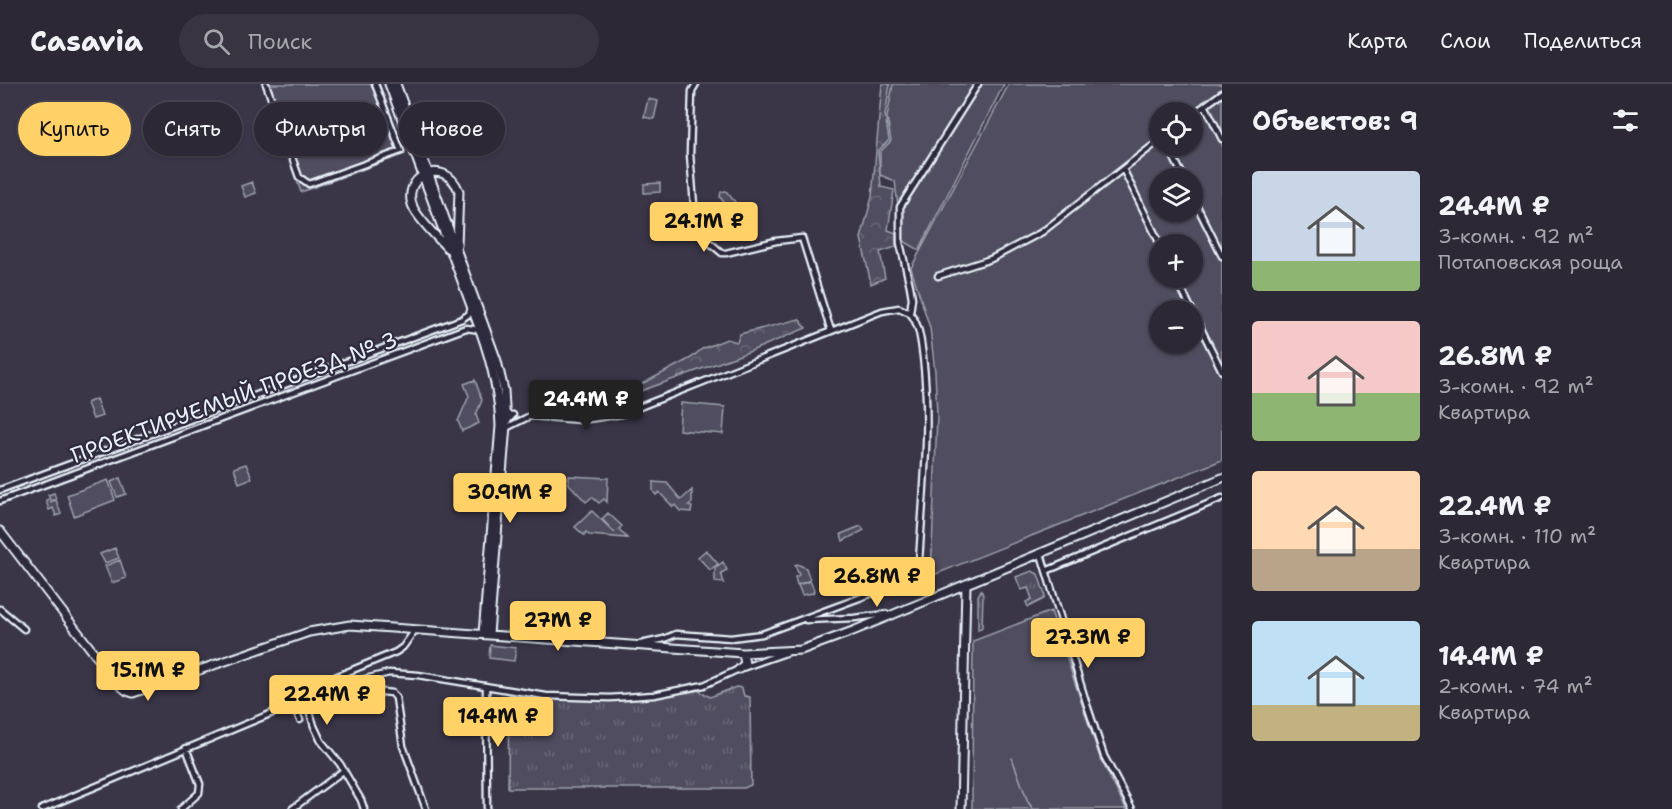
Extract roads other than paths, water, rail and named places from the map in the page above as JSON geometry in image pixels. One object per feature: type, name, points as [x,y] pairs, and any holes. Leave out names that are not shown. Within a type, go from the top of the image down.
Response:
[{"type":"main road","points":[[389,84],[497,361],[504,390],[486,634]]},
{"type":"main road","points":[[396,84],[425,174]]},
{"type":"main road","points":[[454,252],[413,208],[411,190],[425,174],[440,172],[446,174],[456,184],[459,191],[454,252],[493,370],[503,414]]},
{"type":"main road","points":[[0,531],[117,683],[133,693],[317,629],[358,625],[743,653],[794,651],[826,642],[1041,555],[1222,478]]},
{"type":"main road","points":[[961,809],[966,584]]},
{"type":"main road","points":[[739,669],[745,664],[743,653]]},
{"type":"street","points":[[266,84],[299,177],[309,184],[401,151],[375,84]]},
{"type":"street","points":[[696,84],[692,92],[690,154],[696,231],[722,253],[802,237],[831,331]]},
{"type":"street","points":[[910,313],[912,298],[900,243],[900,207],[978,84]]},
{"type":"street","points":[[1222,93],[1205,105],[1222,140]]},
{"type":"street","points":[[938,276],[992,259],[1042,232],[1149,149]]},
{"type":"street","points":[[1123,169],[1155,234]]},
{"type":"street","points":[[1203,218],[1222,256]]},
{"type":"street","points":[[1181,288],[1222,370]]},
{"type":"street","name":"ПРОЕКТИРУЕМЫЙ ПРОЕЗД № 3","points":[[0,490],[462,319],[469,314],[471,306]]},
{"type":"street","points":[[503,414],[513,415],[497,432],[531,416],[582,420],[609,417],[635,409],[886,309],[899,308],[910,313],[915,320],[919,334],[927,406],[927,456],[919,565],[915,574],[908,580],[768,632],[740,638],[676,634],[657,641],[629,645]]},
{"type":"street","name":"ПРОЕКТИРУЕМЫЙ ПРОЕЗД № 3","points":[[0,501],[466,328],[480,330]]},
{"type":"street","points":[[1046,571],[1222,498]]},
{"type":"street","points":[[1041,555],[1104,756],[1132,809]]},
{"type":"street","points":[[833,608],[830,611],[835,618]]},
{"type":"street","points":[[0,609],[24,629]]},
{"type":"street","points":[[799,621],[880,616],[905,610]]},
{"type":"street","points":[[364,809],[340,764],[321,741],[304,691],[396,652],[408,641],[416,629]]},
{"type":"street","points":[[426,809],[403,746],[394,696],[392,693],[373,691],[360,694],[354,691],[353,686],[357,681],[389,673],[451,680],[486,688],[546,696],[610,698],[654,695],[716,680],[739,669],[794,651]]},
{"type":"street","points":[[486,688],[487,809]]},
{"type":"street","points":[[42,809],[289,706],[295,709],[300,720]]},
{"type":"street","points":[[181,809],[198,793],[200,784],[186,748]]},
{"type":"street","points":[[292,809],[343,771]]},
{"type":"waterway","points":[[1012,758],[1028,802],[1033,809]]}]
